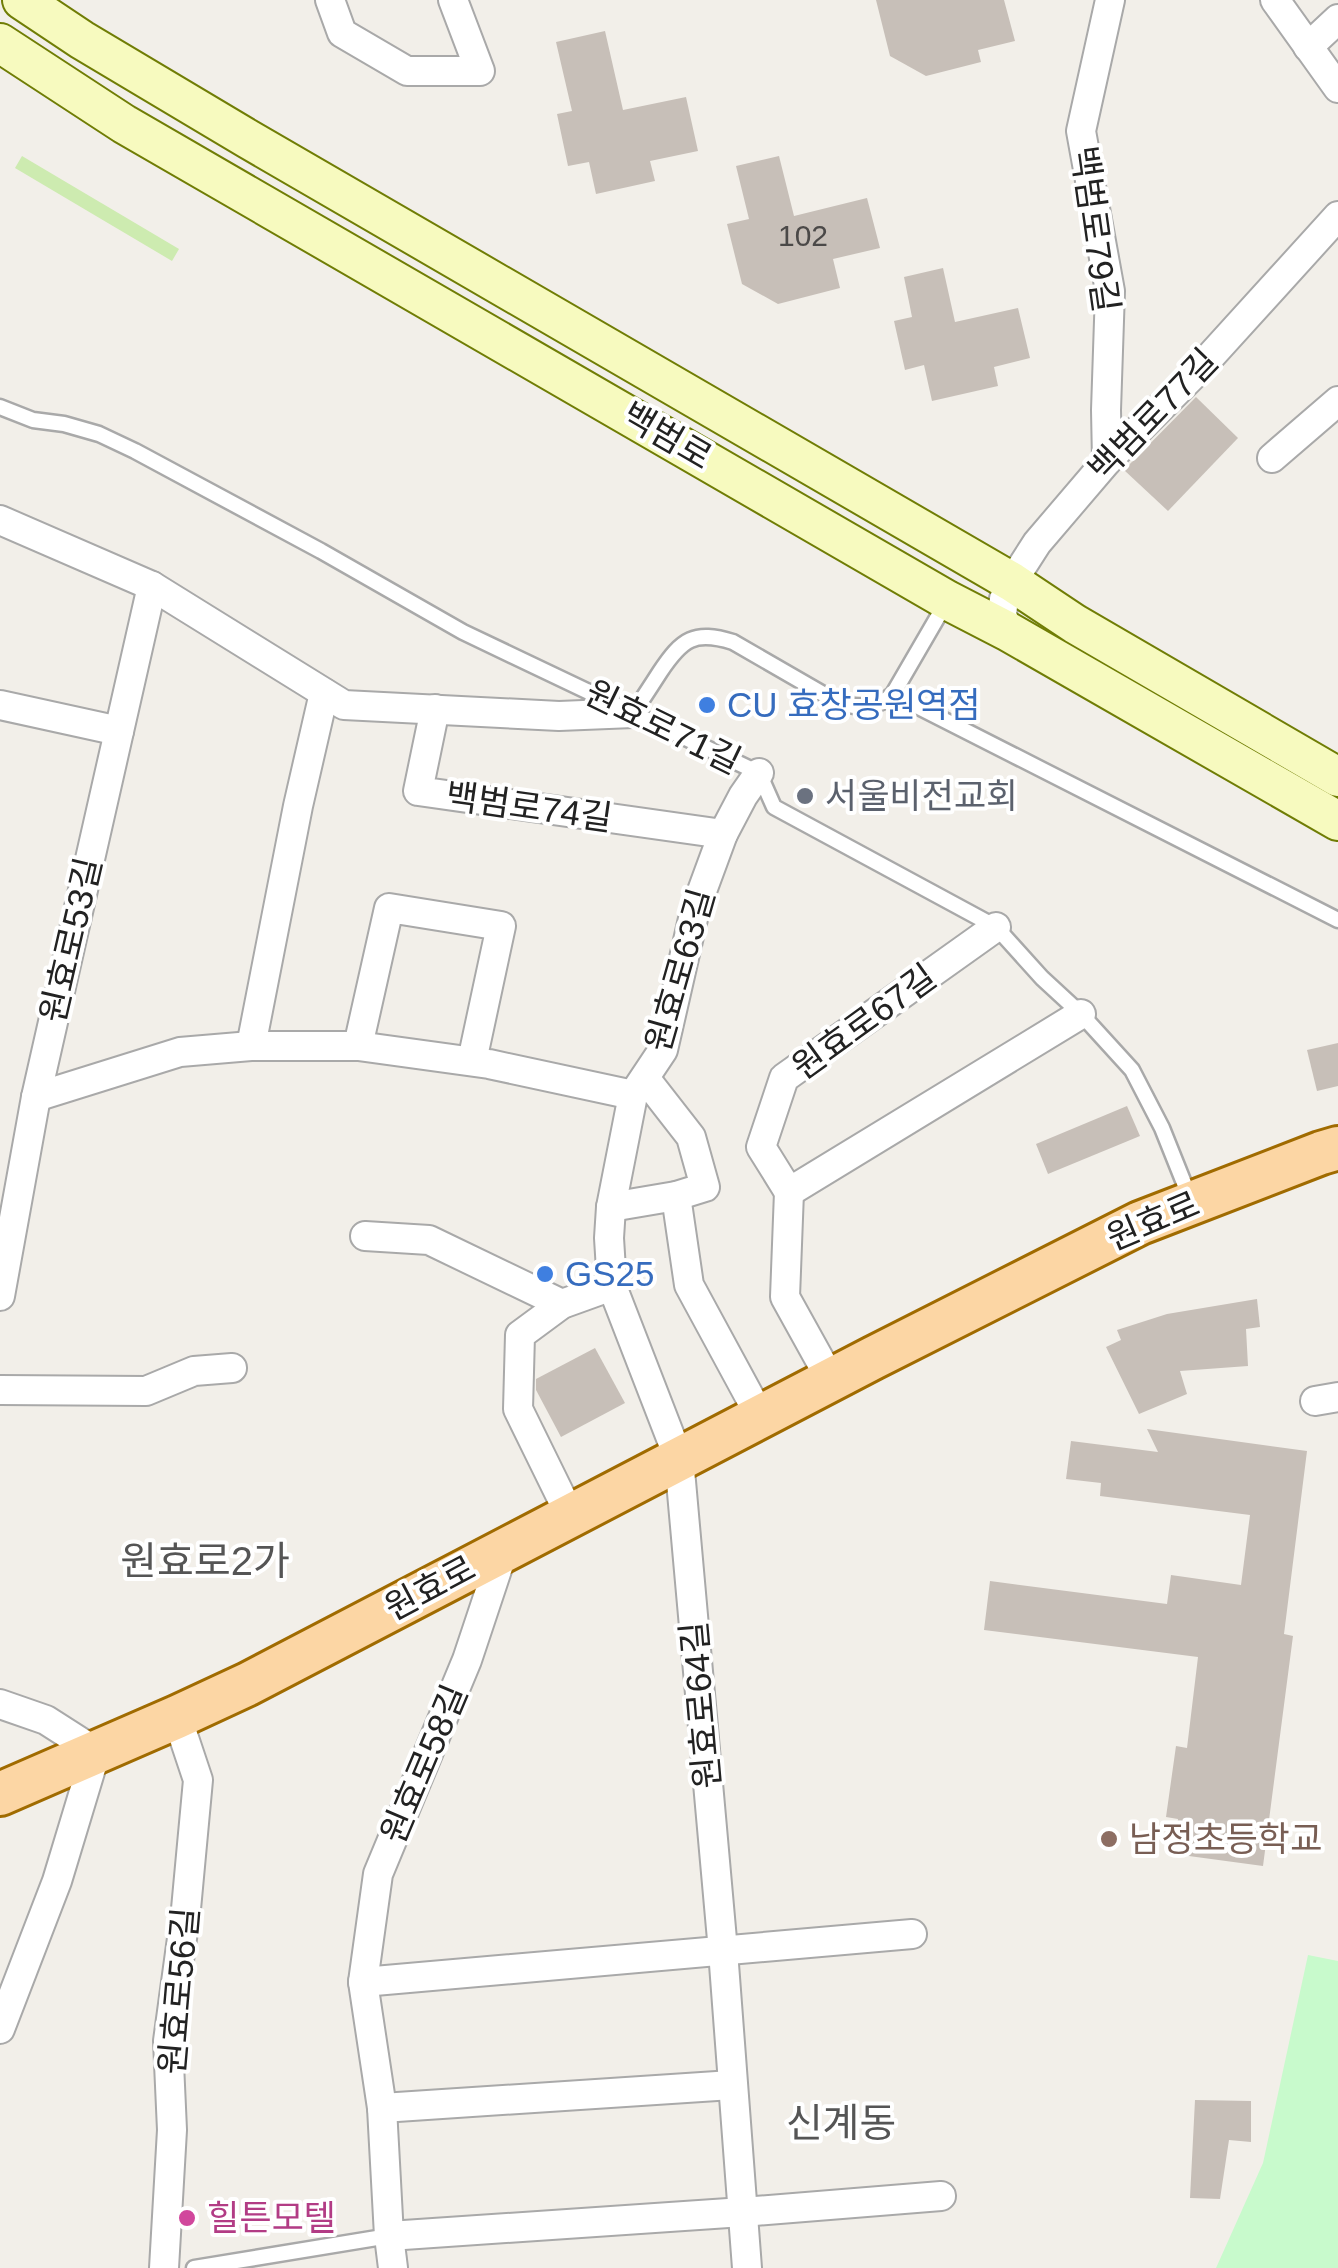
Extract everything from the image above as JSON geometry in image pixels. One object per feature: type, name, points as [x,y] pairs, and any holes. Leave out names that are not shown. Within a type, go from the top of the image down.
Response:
[{"type":"main road","name":"백범로","points":[[22,0],[248,139],[1012,582],[1076,624],[1338,777]]},
{"type":"main road","name":"백범로","points":[[0,43],[124,124],[1338,822]]},
{"type":"main road","points":[[225,180],[215,158],[224,138],[248,139]]},
{"type":"main road","points":[[900,572],[950,587],[979,588],[1012,582]]},
{"type":"main road","name":"원효로","points":[[0,1794],[248,1684],[760,1416],[1140,1224],[1338,1148]]},
{"type":"street","points":[[330,0],[342,33],[408,71],[480,70],[453,0]]},
{"type":"street","name":"백범로79길","points":[[1106,461],[1110,290],[1081,131],[1110,0]]},
{"type":"street","points":[[1275,0],[1338,88]]},
{"type":"street","points":[[1308,46],[1338,20]]},
{"type":"street","name":"백범로77길","points":[[1007,631],[1002,614],[1004,599],[1037,543],[1106,461],[1199,368],[1338,216]]},
{"type":"street","points":[[1272,458],[1338,401]]},
{"type":"street","points":[[0,520],[152,586],[344,704],[559,716],[633,713]]},
{"type":"street","name":"원효로53길","points":[[0,1296],[4,1243],[152,586]]},
{"type":"street","points":[[251,1046],[324,693]]},
{"type":"street","points":[[0,704],[119,731]]},
{"type":"street","name":"백범로74길","points":[[435,709],[418,791],[723,834]]},
{"type":"street","name":"원효로63길","points":[[678,1459],[612,1286],[611,1207],[639,1086],[664,1050],[695,910],[723,834],[759,774]]},
{"type":"street","points":[[358,1046],[389,908],[502,926],[472,1061]]},
{"type":"street","name":"원효로67길","points":[[790,1192],[761,1147],[784,1078],[996,927]]},
{"type":"street","points":[[830,1380],[785,1297],[790,1192],[1081,1014]]},
{"type":"street","points":[[36,1097],[180,1052],[251,1046],[358,1046],[639,1086],[691,1137],[705,1187],[611,1207]]},
{"type":"street","points":[[676,1196],[689,1284],[760,1416]]},
{"type":"street","points":[[365,1236],[429,1240],[562,1304]]},
{"type":"street","points":[[570,1515],[518,1409],[520,1336],[562,1304],[612,1286]]},
{"type":"street","points":[[0,1390],[146,1391],[194,1370],[232,1368]]},
{"type":"street","name":"원효로64길","points":[[678,1459],[747,2268]]},
{"type":"street","name":"원효로58길","points":[[393,2268],[382,2108],[363,1982],[378,1874],[467,1660],[504,1549]]},
{"type":"street","points":[[0,1704],[46,1720],[96,1752],[57,1881],[0,2029]]},
{"type":"street","name":"원효로56길","points":[[164,2268],[172,2130],[168,2041],[198,1780],[177,1717]]},
{"type":"street","points":[[363,1982],[912,1934]]},
{"type":"street","points":[[382,2108],[732,2084]]},
{"type":"street","points":[[389,2236],[941,2196]]},
{"type":"lane","name":"원효로71길","points":[[0,407],[32,420],[99,434],[135,451],[464,632],[759,774],[774,807],[996,927],[1132,1070],[1162,1128],[1192,1203]]},
{"type":"lane","points":[[633,713],[676,649],[686,640],[700,637],[734,642],[838,702],[864,707],[876,704],[894,694],[947,600]]},
{"type":"lane","points":[[894,694],[1338,920]]},
{"type":"lane","points":[[194,2268],[389,2236]]},
{"type":"green space","points":[[22,156],[179,249],[172,261],[15,168]]},
{"type":"green space","points":[[1308,1955],[1338,1961],[1338,2268],[1216,2268],[1263,2163]]},
{"type":"building","points":[[876,0],[1004,0],[1015,41],[978,50],[981,62],[926,76],[890,56]]},
{"type":"building","points":[[605,31],[623,110],[686,97],[698,151],[650,161],[655,181],[596,194],[589,162],[568,166],[557,114],[572,111],[556,42]]},
{"type":"building","points":[[779,156],[794,216],[867,198],[880,248],[833,259],[840,288],[778,304],[742,284],[727,224],[749,219],[736,166]]},
{"type":"building","points":[[943,268],[955,322],[1018,308],[1030,358],[994,367],[998,386],[932,401],[924,365],[905,370],[894,321],[912,317],[904,277]]},
{"type":"building","points":[[1196,397],[1238,438],[1168,511],[1124,470]]},
{"type":"building","points":[[1338,1043],[1338,1086],[1317,1091],[1307,1050]]},
{"type":"building","points":[[1127,1106],[1140,1136],[1048,1174],[1036,1144]]},
{"type":"building","points":[[1257,1299],[1260,1327],[1246,1329],[1248,1366],[1180,1371],[1187,1394],[1139,1414],[1106,1347],[1121,1340],[1117,1330],[1167,1314]]},
{"type":"building","points":[[595,1348],[625,1403],[561,1437],[536,1390],[536,1379]]},
{"type":"building","points":[[1147,1429],[1307,1451],[1284,1634],[1293,1636],[1263,1866],[1174,1854],[1178,1819],[1166,1817],[1176,1746],[1187,1748],[1198,1657],[984,1630],[990,1581],[1167,1604],[1171,1575],[1241,1585],[1250,1515],[1100,1496],[1101,1483],[1066,1479],[1071,1441],[1158,1452]]},
{"type":"building","points":[[1195,2100],[1251,2101],[1251,2142],[1229,2140],[1220,2199],[1190,2198]]},
{"type":"place","name":"CU 효창공원역점","points":[[707,705]]},
{"type":"place","name":"서울비전교회","points":[[805,796]]},
{"type":"place","name":"GS25","points":[[545,1274]]},
{"type":"place","name":"남정초등학교","points":[[1109,1839]]},
{"type":"place","name":"힐튼모텔","points":[[187,2218]]},
{"type":"district","name":"원효로2가","points":[[205,1561]]},
{"type":"district","name":"신계동","points":[[841,2123]]}]
